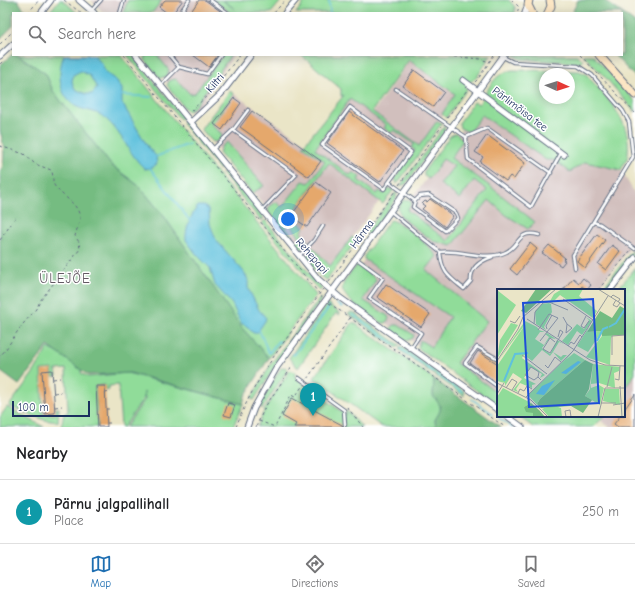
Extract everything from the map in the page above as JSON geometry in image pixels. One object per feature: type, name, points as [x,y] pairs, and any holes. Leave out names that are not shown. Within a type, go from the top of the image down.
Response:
[{"type":"main road","points":[[528,2],[532,12]]},
{"type":"main road","points":[[550,4],[556,12]]},
{"type":"main road","points":[[600,56],[635,95]]},
{"type":"street","points":[[42,12],[50,0]]},
{"type":"street","points":[[79,0],[93,12]]},
{"type":"street","points":[[286,12],[296,0]]},
{"type":"street","points":[[525,12],[528,2]]},
{"type":"street","points":[[0,56],[12,45]]},
{"type":"street","name":"Rehepapi","points":[[138,56],[299,256],[332,292],[497,409]]},
{"type":"street","name":"Kiltri","points":[[191,122],[221,94],[251,56]]},
{"type":"street","name":"Härma","points":[[247,427],[256,404],[278,367],[503,56]]},
{"type":"street","name":"Pärlimõisa tee","points":[[463,80],[563,154]]},
{"type":"street","points":[[611,289],[635,258]]},
{"type":"street","points":[[510,417],[522,427]]},
{"type":"lane","points":[[93,12],[101,0]]},
{"type":"lane","points":[[120,12],[124,0]]},
{"type":"lane","points":[[181,12],[189,0]]},
{"type":"lane","points":[[210,0],[227,12]]},
{"type":"lane","points":[[170,56],[179,67],[207,74],[220,56]]},
{"type":"lane","points":[[503,56],[513,62],[578,66],[592,75],[623,111],[631,132],[633,157],[573,255],[574,268]]},
{"type":"lane","points":[[161,85],[179,67]]},
{"type":"lane","points":[[396,89],[466,137],[468,159],[531,207],[550,173],[563,154]]},
{"type":"lane","points":[[350,107],[411,152],[389,182],[384,189],[322,145],[350,107]]},
{"type":"lane","points":[[212,149],[233,130],[248,110]]},
{"type":"lane","points":[[466,137],[487,128],[550,173]]},
{"type":"lane","points":[[233,130],[296,175],[262,210]]},
{"type":"lane","points":[[389,182],[416,201]]},
{"type":"lane","points":[[429,195],[456,213],[458,218],[445,231],[414,207],[416,201],[420,196],[429,195]]},
{"type":"lane","points":[[391,211],[440,252],[442,267],[446,274],[464,289],[471,281],[471,273],[474,268],[485,259],[506,253],[523,236],[529,233],[539,235]]},
{"type":"lane","points":[[593,222],[600,224],[634,248]]},
{"type":"lane","points":[[299,256],[314,240],[323,226]]},
{"type":"lane","points":[[440,252],[451,250],[492,257]]},
{"type":"lane","points":[[356,258],[383,278],[369,298],[421,333],[410,348]]},
{"type":"lane","points":[[497,358],[477,346],[465,363],[497,386]]},
{"type":"lane","points":[[299,378],[344,410],[346,425]]},
{"type":"path","points":[[29,12],[39,0]]},
{"type":"path","points":[[64,0],[80,12]]},
{"type":"path","points":[[275,12],[285,0]]},
{"type":"path","points":[[512,0],[518,7],[517,12]]},
{"type":"path","points":[[0,44],[12,32]]},
{"type":"path","points":[[125,56],[323,298]]},
{"type":"path","points":[[191,111],[210,92],[239,56]]},
{"type":"path","points":[[451,56],[481,58],[490,62]]},
{"type":"path","points":[[328,282],[493,56]]},
{"type":"path","points":[[581,56],[635,113]]},
{"type":"path","points":[[465,93],[469,96]]},
{"type":"path","points":[[179,122],[184,118]]},
{"type":"path","points":[[0,146],[24,154],[35,164],[51,170],[53,174],[53,182],[57,189],[73,202],[80,215],[75,236],[80,242],[80,249],[40,301],[37,310],[22,326],[7,349],[0,356]]},
{"type":"path","points":[[0,240],[16,217]]},
{"type":"path","points":[[599,289],[634,248]]},
{"type":"path","points":[[236,427],[252,392],[267,366],[324,289]]},
{"type":"path","points":[[329,303],[505,427]]},
{"type":"path","points":[[256,427],[265,407],[292,367]]},
{"type":"path","points":[[52,379],[60,378]]},
{"type":"path","points":[[54,393],[61,392]]},
{"type":"path","points":[[105,393],[111,392]]},
{"type":"path","points":[[339,406],[344,405],[350,410],[363,427]]},
{"type":"path","points":[[54,407],[62,406]]},
{"type":"path","points":[[106,409],[112,409]]},
{"type":"path","points":[[107,423],[113,423]]},
{"type":"shaded area","points":[[91,0],[223,0],[239,12],[103,12]]},
{"type":"shaded area","points":[[145,56],[233,56],[199,107],[192,114]]},
{"type":"shaded area","points":[[412,57],[460,92],[323,277],[201,129],[230,91],[305,143],[308,143],[345,94],[374,111]]},
{"type":"shaded area","points":[[478,106],[569,171],[585,162],[621,170],[635,194],[635,242],[597,289],[497,289],[497,400],[346,295],[345,286],[425,181]]},
{"type":"shaded area","points":[[635,374],[635,427],[610,427],[601,421],[604,417],[625,417],[625,388]]},
{"type":"green space","points":[[0,0],[18,0],[25,12],[12,12],[12,27],[0,39]]},
{"type":"green space","points":[[59,0],[63,0],[76,12],[50,12]]},
{"type":"green space","points":[[128,0],[162,0],[153,12],[123,12]]},
{"type":"green space","points":[[213,0],[222,0],[235,9],[223,0],[282,0],[272,12],[230,12]]},
{"type":"green space","points":[[306,0],[509,0],[515,7],[515,12],[297,12]]},
{"type":"green space","points":[[578,0],[604,0],[621,12],[574,12],[573,11]]},
{"type":"green space","points":[[623,14],[635,23],[635,77],[615,56],[623,56]]},
{"type":"green space","points":[[12,55],[19,56],[46,74],[53,91],[111,165],[139,186],[163,215],[242,328],[269,358],[245,396],[243,404],[130,373],[88,375],[48,346],[19,385],[0,371],[0,173],[2,169],[4,152],[0,131],[0,65]]},
{"type":"green space","points":[[19,56],[122,56],[316,295],[269,358],[242,328],[163,215],[139,186],[111,165],[53,91],[46,74]]},
{"type":"green space","points":[[128,56],[133,56],[183,117],[180,119]]},
{"type":"green space","points":[[145,56],[158,56],[169,70],[167,76],[160,78],[145,60]]},
{"type":"green space","points":[[222,56],[230,56],[195,106],[189,111],[186,110],[167,85],[170,80],[176,79],[190,94],[195,93]]},
{"type":"green space","points":[[302,56],[490,56],[477,77],[465,86],[467,89],[446,118],[442,114],[455,94],[409,60],[372,111],[419,146],[437,121],[442,123],[397,184],[395,178],[415,150],[412,148],[414,144],[394,130],[391,133],[384,128],[386,125],[350,99],[315,149],[350,175],[353,172],[360,177],[358,180],[377,194],[379,191],[384,194],[387,189],[394,189],[383,204],[329,163],[290,216],[304,227],[301,233],[308,241],[302,249],[297,249],[294,243],[300,237],[290,224],[286,227],[284,225],[286,222],[283,225],[293,236],[287,236],[268,212],[269,207],[276,202],[282,207],[303,181],[309,183],[325,161],[303,146],[344,95],[341,96],[341,89]]},
{"type":"green space","points":[[516,56],[578,56],[583,61],[580,63],[521,59]]},
{"type":"green space","points":[[584,56],[594,56],[635,101],[635,112],[605,77]]},
{"type":"green space","points":[[512,70],[539,70],[539,104],[575,104],[575,71],[586,74],[609,100],[626,130],[628,155],[621,170],[585,162],[570,172],[554,160],[546,160],[482,115],[469,132],[460,128],[459,123],[474,102],[479,104],[492,83],[500,75]]},
{"type":"green space","points":[[230,91],[234,94],[211,125],[221,133],[222,137],[218,141],[213,142],[201,129]]},
{"type":"green space","points":[[185,119],[221,165],[220,170],[182,123]]},
{"type":"green space","points":[[445,125],[444,132],[406,184],[400,186]]},
{"type":"green space","points":[[456,133],[463,140],[451,158],[535,222],[528,229],[506,215],[489,200],[452,246],[433,241],[402,218],[398,209],[402,201],[408,199],[412,202],[407,210],[448,241],[487,190],[474,180],[460,199],[440,184],[454,166],[443,159],[429,179],[424,176],[424,171],[450,136]]},
{"type":"green space","points":[[227,142],[264,186],[252,193],[219,153],[221,147]]},
{"type":"green space","points":[[226,171],[264,218],[261,221],[222,173]]},
{"type":"green space","points":[[397,191],[396,199],[369,235],[366,232]]},
{"type":"green space","points":[[265,220],[322,288],[320,291],[262,223]]},
{"type":"green space","points":[[392,220],[405,227],[437,256],[426,270],[487,321],[456,363],[497,392],[497,405],[418,348],[420,340],[431,347],[450,317],[364,259],[364,256],[389,221]]},
{"type":"green space","points":[[352,237],[357,240],[327,280],[321,277],[307,261],[307,255],[313,247],[330,266]]},
{"type":"green space","points":[[632,251],[632,258],[607,289],[602,289]]},
{"type":"green space","points":[[359,265],[376,280],[363,300],[388,316],[389,319],[386,323],[382,323],[357,306],[351,301],[343,290],[345,280],[356,266]]},
{"type":"green space","points":[[635,268],[635,374],[625,388],[625,289],[618,289]]},
{"type":"green space","points":[[320,298],[322,299],[286,349],[254,400],[251,399],[271,364]]},
{"type":"green space","points":[[327,304],[340,313],[339,315],[336,313],[298,368],[289,358]]},
{"type":"green space","points":[[351,312],[400,345],[397,348],[348,314]]},
{"type":"green space","points":[[353,322],[434,379],[433,396],[440,406],[439,413],[435,420],[436,427],[382,427],[314,378]]},
{"type":"green space","points":[[394,325],[398,325],[414,335],[413,338],[407,341],[391,331],[391,328]]},
{"type":"green space","points":[[401,346],[464,391],[464,396],[399,350]]},
{"type":"green space","points":[[48,348],[81,364],[81,373],[88,377],[127,373],[243,404],[233,427],[126,427],[145,399],[144,392],[144,398],[124,427],[121,427],[118,385],[109,386],[109,390],[106,391],[105,385],[95,386],[98,427],[61,427],[64,414],[68,412],[66,369],[56,370],[57,376],[53,377],[52,369],[41,370],[43,414],[56,414],[56,408],[59,408],[58,422],[44,420],[9,406],[34,372]]},
{"type":"green space","points":[[286,367],[288,369],[262,409],[260,404],[281,368]]},
{"type":"green space","points":[[290,370],[295,372],[295,377],[346,415],[346,410],[362,427],[257,427],[265,409]]},
{"type":"green space","points":[[434,379],[501,427],[436,427],[435,420],[439,413],[440,406],[433,396]]},
{"type":"green space","points":[[7,407],[44,427],[0,427],[0,417]]},
{"type":"green space","points":[[522,417],[604,417],[593,427],[533,427],[522,419]]},
{"type":"water","points":[[64,56],[95,56],[102,64],[106,73],[117,81],[122,89],[122,103],[148,147],[156,156],[157,164],[151,168],[145,169],[134,157],[116,130],[105,118],[95,112],[77,107],[71,103],[63,91],[60,69]],"holes":[[[81,71],[90,76],[97,88],[92,94],[86,94],[75,89],[72,82],[73,75]]]},
{"type":"water","points":[[198,206],[204,206],[209,210],[210,224],[216,240],[244,272],[248,280],[248,288],[259,310],[266,318],[257,333],[253,333],[248,327],[241,323],[232,304],[215,285],[210,268],[197,255],[186,240],[186,231],[189,222]]},
{"type":"building","points":[[165,0],[183,0],[174,12],[166,12],[159,7]]},
{"type":"building","points":[[199,0],[205,0],[222,12],[191,12]]},
{"type":"building","points":[[194,56],[217,56],[209,67]]},
{"type":"building","points":[[414,70],[444,92],[433,107],[403,86]]},
{"type":"building","points":[[234,98],[241,103],[222,130],[214,124]]},
{"type":"building","points":[[252,111],[321,161],[309,177],[240,127]]},
{"type":"building","points":[[349,112],[403,151],[380,182],[327,143]]},
{"type":"building","points":[[487,135],[525,163],[514,179],[510,176],[506,181],[480,162],[483,157],[475,152]]},
{"type":"building","points":[[316,182],[331,193],[307,227],[291,216]]},
{"type":"building","points":[[430,199],[453,216],[445,227],[422,209],[425,206],[422,204]]},
{"type":"building","points":[[597,234],[605,240],[585,268],[577,261]]},
{"type":"building","points":[[530,243],[537,249],[517,275],[510,269]]},
{"type":"building","points":[[549,245],[565,258],[563,260],[565,261],[561,266],[542,253]]},
{"type":"building","points":[[612,245],[620,251],[606,270],[598,264]]},
{"type":"building","points":[[573,278],[579,283],[583,278],[591,285],[588,289],[582,286],[580,289],[564,289]]},
{"type":"building","points":[[386,284],[430,314],[421,327],[377,297]]},
{"type":"building","points":[[478,351],[497,363],[497,383],[470,363]]},
{"type":"building","points":[[52,370],[55,413],[45,414],[42,371]]},
{"type":"building","points":[[96,386],[105,386],[107,427],[98,427]]},
{"type":"building","points":[[635,394],[635,427],[618,427],[614,424],[619,417],[625,417],[625,409]]},
{"type":"building","points":[[292,398],[342,425],[343,427],[294,427],[296,424],[282,416]]},
{"type":"building","points":[[228,403],[235,405],[231,417],[224,415]]},
{"type":"waterway","points":[[329,0],[330,12]]},
{"type":"waterway","points":[[121,95],[152,97]]},
{"type":"waterway","points":[[155,157],[189,144]]},
{"type":"waterway","points":[[150,168],[190,221]]},
{"type":"waterway","points":[[337,304],[342,307]]},
{"type":"waterway","points":[[293,354],[294,355],[329,307]]},
{"type":"waterway","points":[[352,314],[396,345]]},
{"type":"waterway","points":[[258,328],[269,353],[278,341],[280,342]]},
{"type":"waterway","points":[[401,349],[462,392]]},
{"type":"waterway","points":[[472,399],[493,414]]},
{"type":"waterway","points":[[499,418],[512,427]]},
{"type":"place","name":"Pärnu jalgpallihall","points":[[313,416]]},
{"type":"district","name":"ÜLEJÕE","points":[[65,278]]}]
